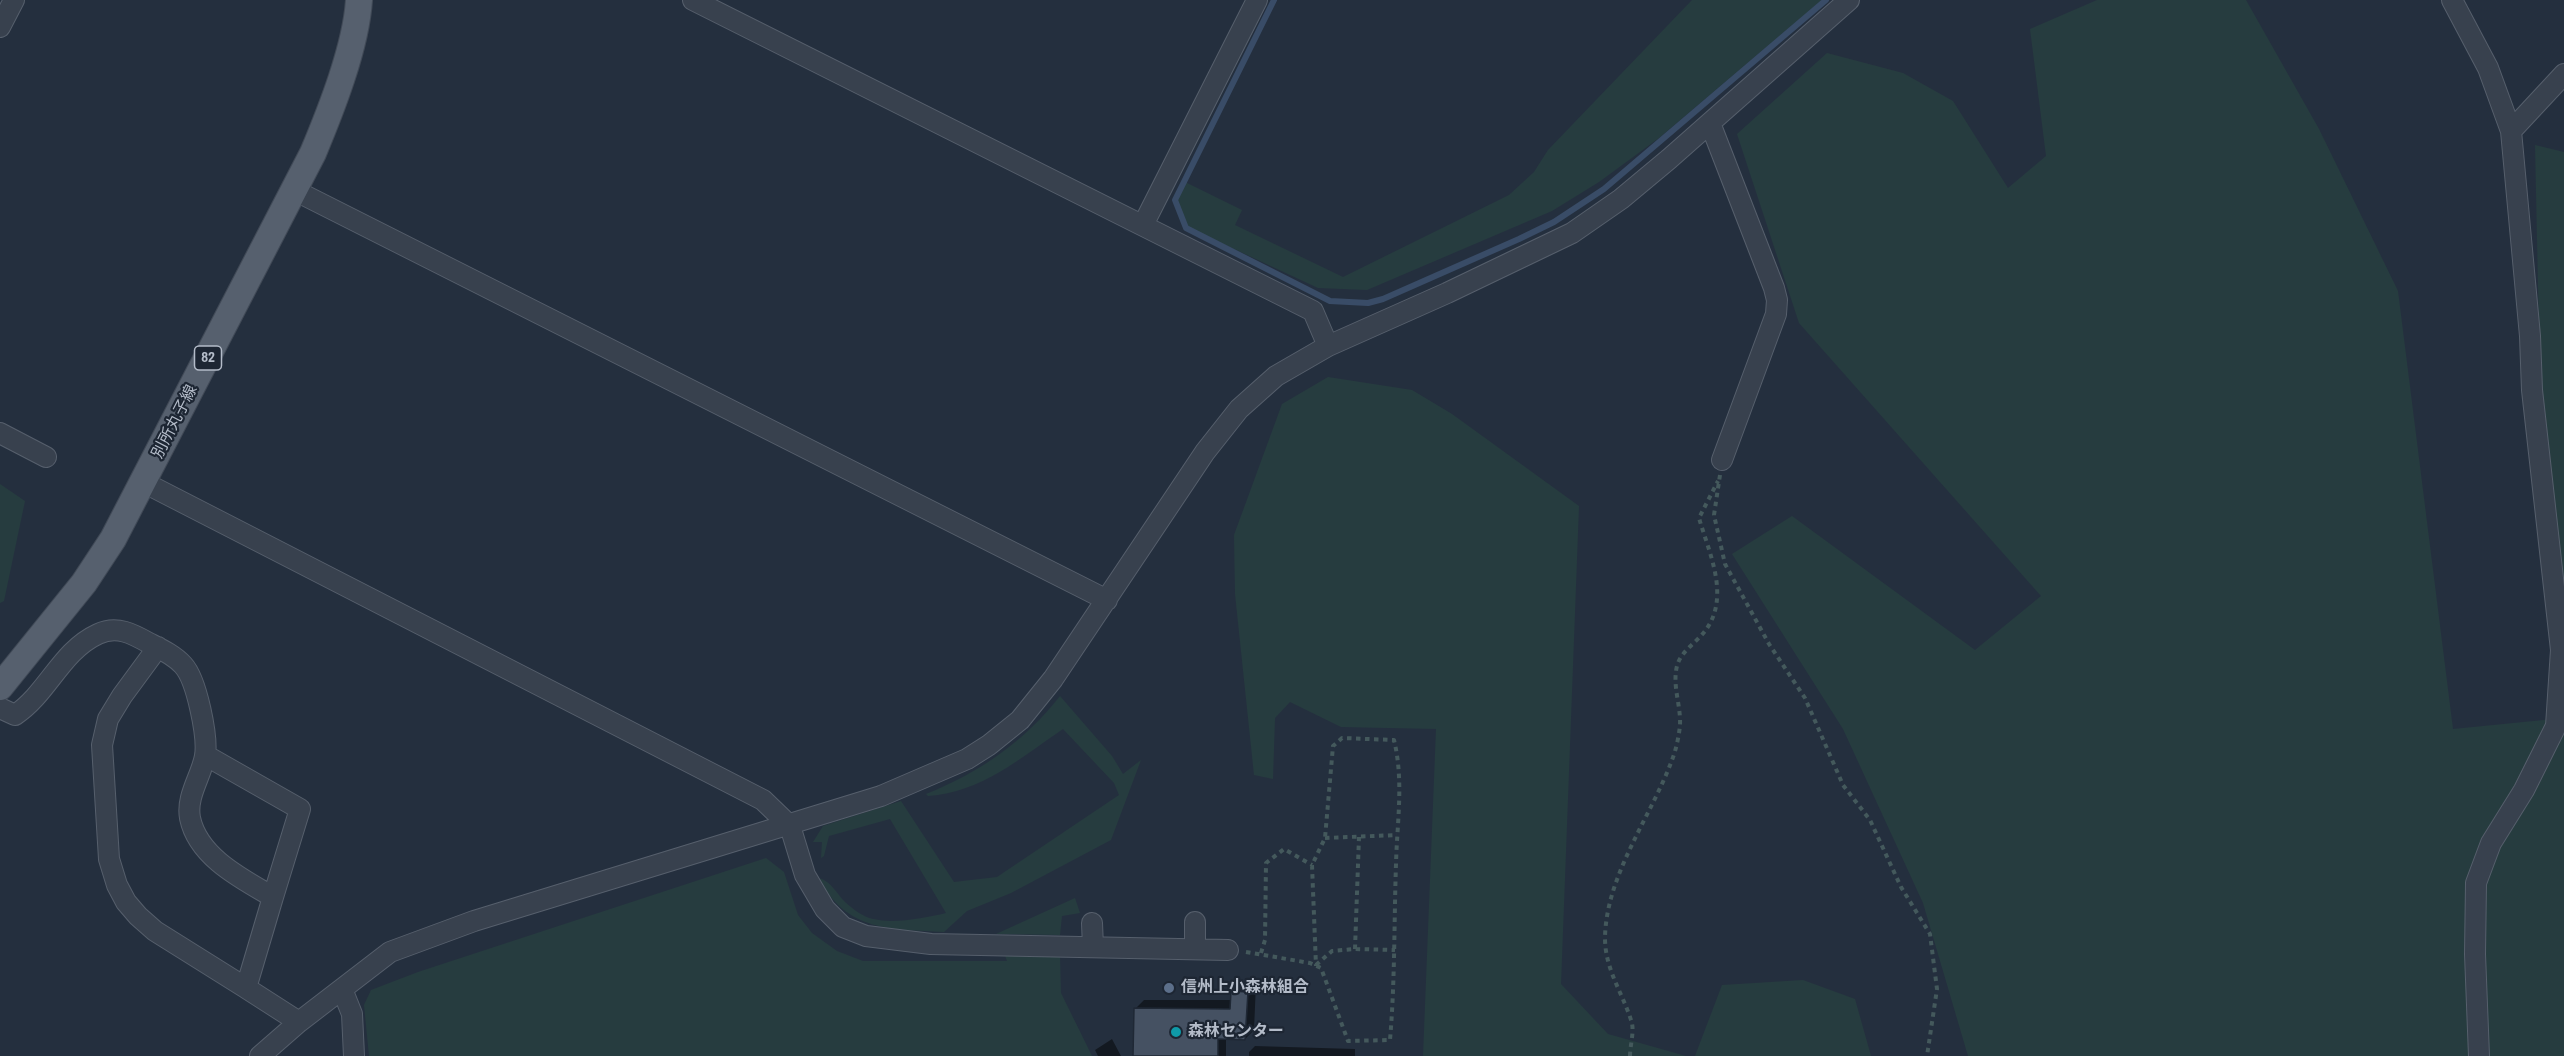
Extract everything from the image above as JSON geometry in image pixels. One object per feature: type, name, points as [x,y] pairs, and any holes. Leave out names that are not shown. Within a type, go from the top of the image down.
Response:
[{"type":"main road","name":"別所丸子線","points":[[0,687],[84,583],[113,539],[145,483],[294,190],[331,111],[347,55],[359,0]]},
{"type":"street","points":[[0,27],[14,0]]},
{"type":"street","points":[[693,0],[1313,311],[1328,346]]},
{"type":"street","points":[[1143,225],[1257,0]]},
{"type":"street","points":[[260,1056],[299,1022],[390,952],[474,921],[790,826],[881,796],[939,772],[989,746],[1020,720],[1053,679],[1205,452],[1239,409],[1276,376],[1328,346],[1447,293],[1572,233],[1621,199],[1850,0]]},
{"type":"street","points":[[2451,0],[2488,68],[2511,130],[2530,336],[2532,390],[2561,650],[2556,726],[2524,790],[2491,843],[2475,883],[2479,1056]]},
{"type":"street","points":[[2511,130],[2564,74]]},
{"type":"street","points":[[1710,123],[1777,300],[1772,326],[1721,469]]},
{"type":"street","points":[[294,190],[1107,600]]},
{"type":"street","points":[[0,433],[46,457]]},
{"type":"street","points":[[145,483],[763,800],[790,826],[805,875],[816,897],[843,927],[866,936],[931,945],[1228,950]]},
{"type":"street","points":[[0,708],[15,715],[23,709],[80,644],[100,633],[116,629],[131,633],[177,659],[191,676],[201,710],[205,755],[190,802],[190,818],[196,833],[205,848],[218,861],[239,877],[273,897]]},
{"type":"street","points":[[158,647],[108,719],[102,745],[109,859],[117,885],[126,902],[154,931],[299,1022]]},
{"type":"street","points":[[205,755],[300,809],[246,988]]},
{"type":"street","points":[[1195,922],[1195,949]]},
{"type":"street","points":[[1092,923],[1093,947]]},
{"type":"street","points":[[342,989],[352,1014],[354,1056]]},
{"type":"path","points":[[1630,1056],[1632,1022],[1611,977],[1605,939],[1612,897],[1631,844],[1672,760],[1680,726],[1675,677],[1678,664],[1684,652],[1706,630],[1713,616],[1719,590],[1699,518],[1721,469]]},
{"type":"path","points":[[1721,469],[1714,515],[1725,564],[1769,644],[1805,698],[1843,785],[1870,820],[1901,887],[1930,934],[1937,989],[1927,1056]]},
{"type":"path","points":[[1228,950],[1261,953],[1321,968],[1348,1041],[1390,1040],[1395,950],[1399,761],[1394,740],[1342,738],[1333,746],[1325,838],[1312,865],[1316,966]]},
{"type":"path","points":[[1325,838],[1397,835]]},
{"type":"path","points":[[1355,949],[1359,837]]},
{"type":"path","points":[[1261,953],[1265,940],[1266,863],[1284,849],[1312,865]]},
{"type":"path","points":[[1316,966],[1332,951],[1395,950]]},
{"type":"green space","points":[[1692,0],[1822,0],[1659,138],[1599,182],[1552,211],[1367,290],[1318,288],[1187,227],[1177,200],[1185,182],[1242,210],[1235,225],[1343,277],[1509,195],[1534,172],[1548,150]]},
{"type":"green space","points":[[2097,0],[2246,0],[2319,129],[2398,291],[2453,729],[2564,718],[2564,1056],[1968,1056],[1923,903],[1843,729],[1732,554],[1792,516],[1975,650],[2041,596],[1799,323],[1737,134],[1827,53],[1903,73],[1953,101],[2008,188],[2046,156],[2030,29]]},
{"type":"green space","points":[[2535,145],[2564,152],[2564,598],[2541,427]]},
{"type":"green space","points":[[1328,377],[1412,390],[1452,414],[1579,506],[1561,984],[1608,1034],[1686,1056],[1423,1056],[1436,729],[1341,727],[1290,702],[1275,718],[1273,779],[1254,775],[1235,594],[1234,535],[1282,404]]},
{"type":"green space","points":[[0,484],[25,501],[4,601],[0,603]]},
{"type":"green space","points":[[1060,696],[1112,756],[1123,774],[1141,760],[1111,840],[1011,893],[967,911],[944,932],[888,928],[872,924],[842,909],[830,896],[819,878],[831,885],[851,907],[869,918],[900,921],[946,913],[890,819],[829,836],[824,856],[821,858],[822,842],[813,842],[823,826],[901,801],[954,882],[997,877],[1119,795],[1114,783],[1063,729],[983,781],[948,793],[928,796],[926,794],[946,786],[1000,754],[1032,727]]},
{"type":"green space","points":[[766,858],[784,872],[798,915],[812,933],[837,951],[863,961],[1007,961],[1004,953],[1060,955],[1061,993],[1092,1056],[369,1056],[364,1005],[371,990],[418,972]]},
{"type":"green space","points":[[1075,898],[1080,913],[1062,916],[1060,935],[996,934]]},
{"type":"green space","points":[[1803,980],[1855,999],[1871,1056],[1695,1056],[1722,985]]},
{"type":"building","name":"森林センター","points":[[1231,991],[1248,992],[1245,1040],[1218,1039],[1218,1056],[1133,1056],[1134,1008],[1230,1009]]},
{"type":"waterway","points":[[1274,0],[1175,200],[1186,228],[1330,301],[1368,303],[1383,299],[1519,239],[1554,222],[1604,189],[1826,0]]},
{"type":"place","name":"信州上小森林組合","points":[[1169,988]]},
{"type":"place","name":"森林センター","points":[[1176,1032]]}]
